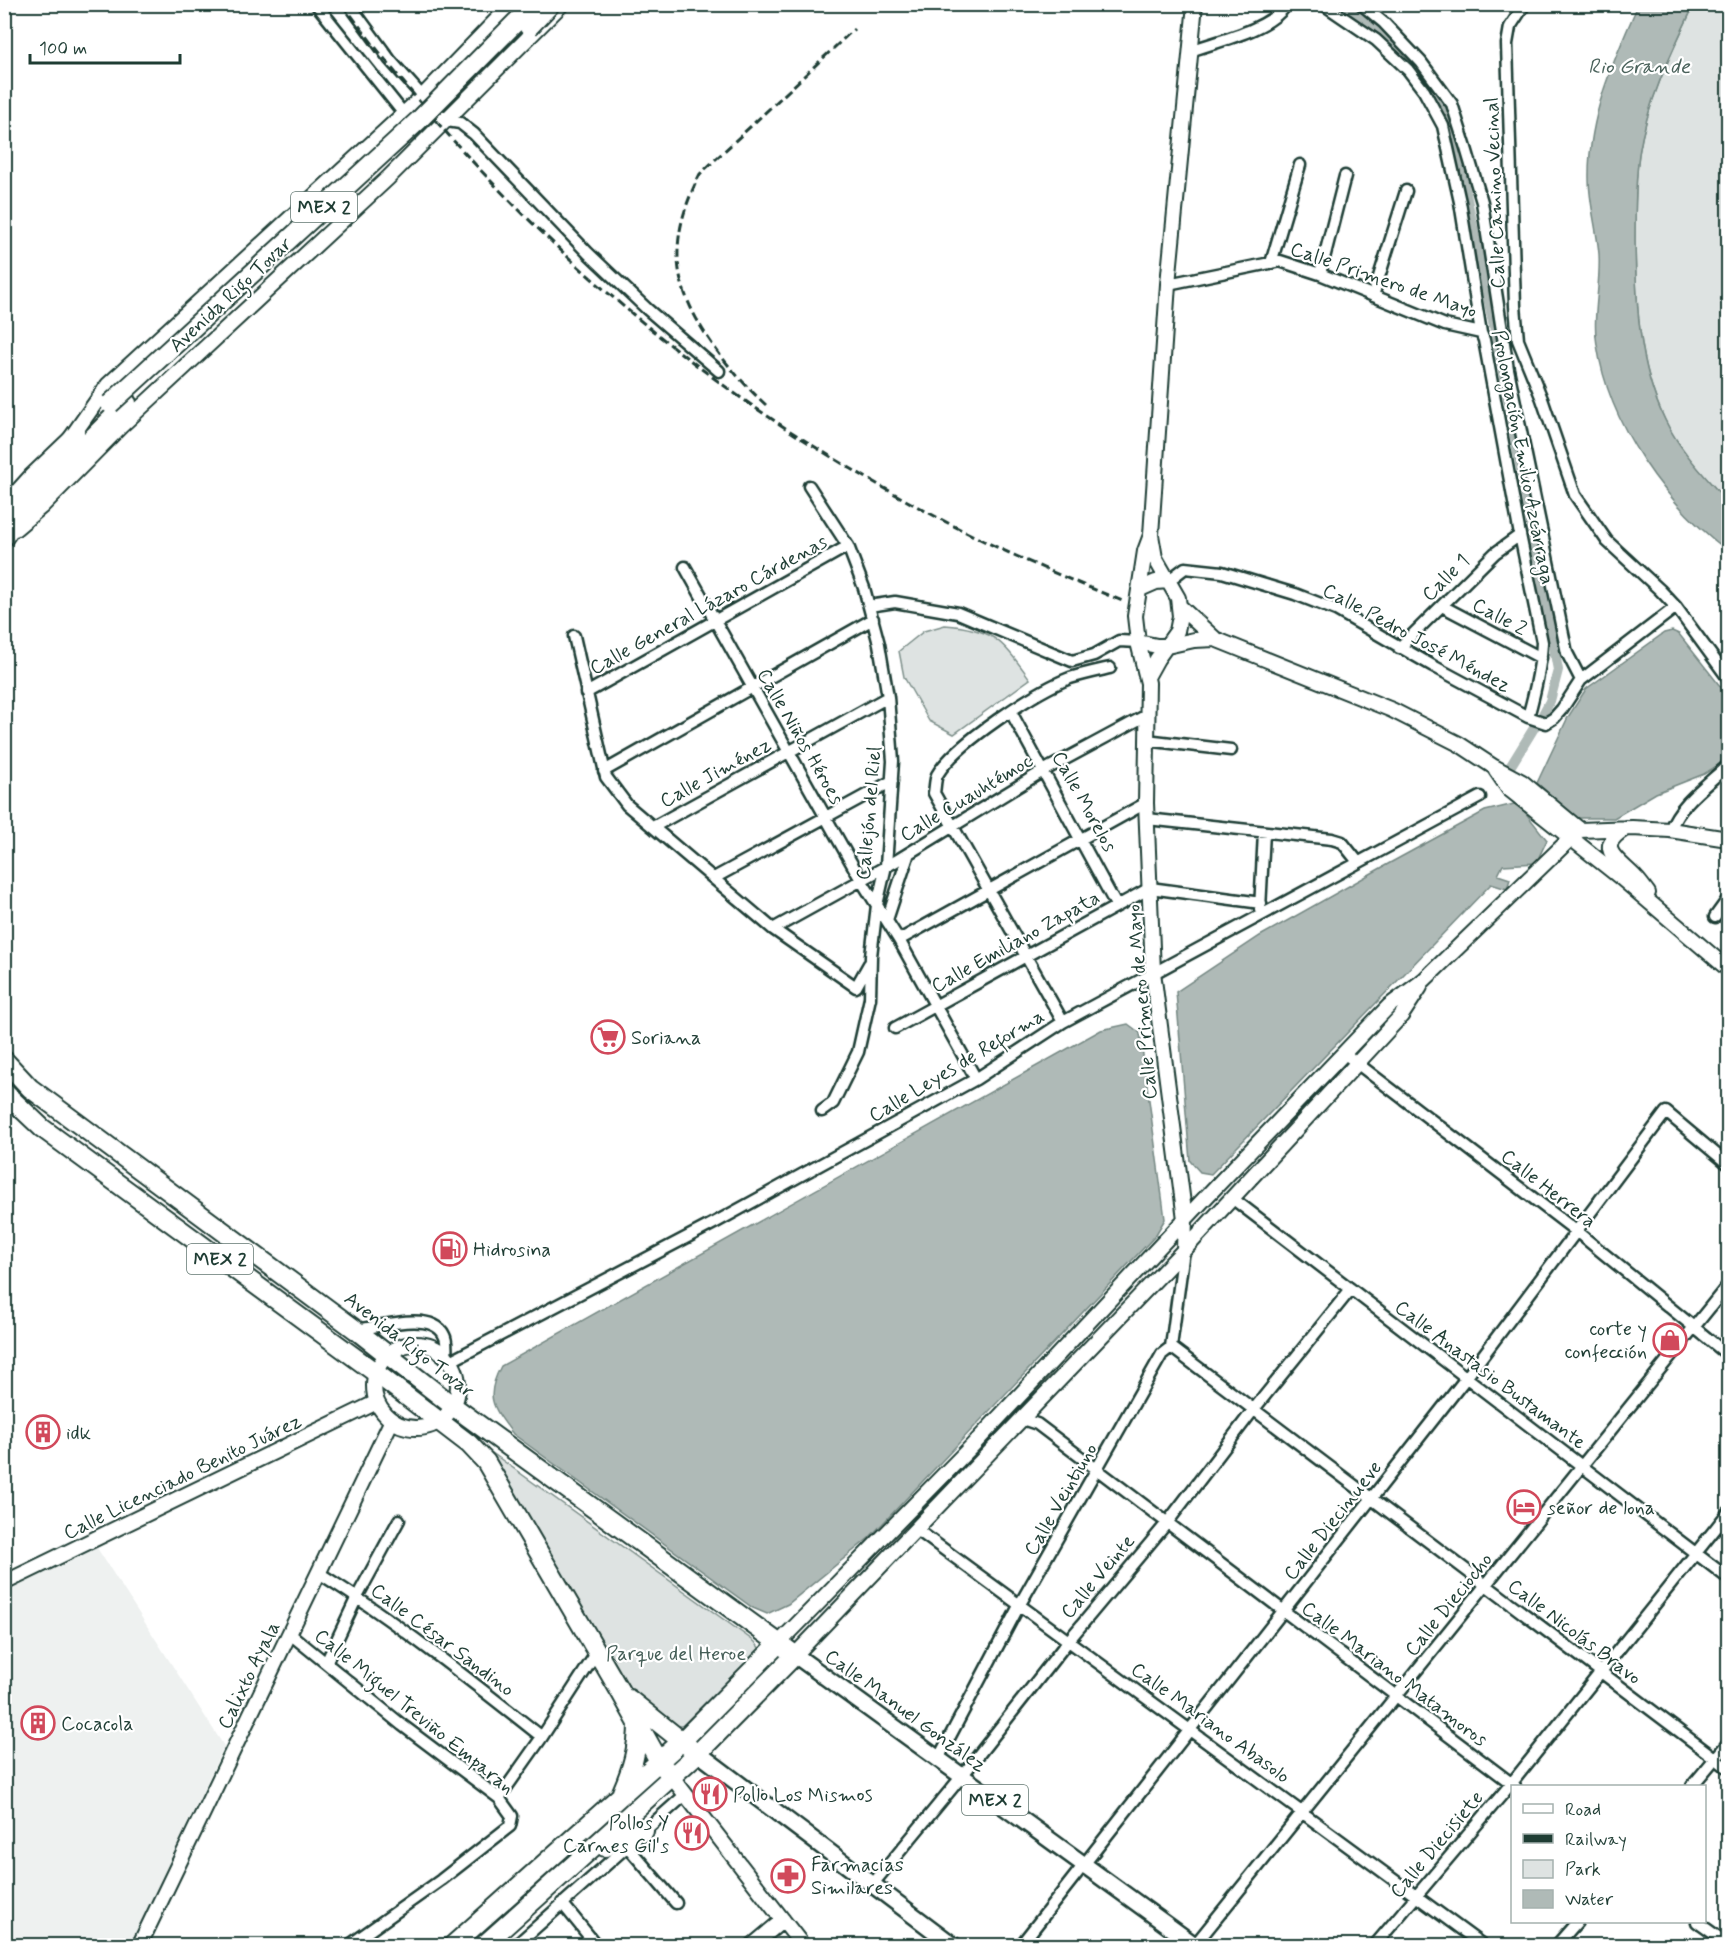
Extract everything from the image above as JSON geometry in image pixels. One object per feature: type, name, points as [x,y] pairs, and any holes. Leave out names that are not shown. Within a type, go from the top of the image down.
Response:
[{"type":"highway","name":"Avenida Rigo Tovar","points":[[4,538],[29,501],[118,404],[419,120],[534,4]]},
{"type":"highway","name":"Avenida Rigo Tovar","points":[[4,509],[11,497],[64,448],[118,404],[427,129],[551,4]]},
{"type":"highway","name":"Avenida Rigo Tovar","points":[[4,1060],[30,1088],[389,1354],[453,1406],[795,1655]]},
{"type":"highway","name":"MEX 2","points":[[4,1092],[42,1128],[469,1444],[486,1462],[621,1693],[698,1753]]},
{"type":"highway","points":[[159,1213],[174,1194]]},
{"type":"highway","points":[[235,1271],[263,1276],[333,1329],[352,1327]]},
{"type":"highway","points":[[452,1946],[682,1741],[779,1643]]},
{"type":"highway","points":[[483,1946],[698,1753],[795,1655]]},
{"type":"highway","points":[[621,1693],[659,1761],[672,1777]]},
{"type":"highway","points":[[619,1799],[636,1753],[638,1722]]},
{"type":"highway","points":[[570,1866],[587,1860],[623,1835],[644,1831]]},
{"type":"main road","name":"Avenida Rigo Tovar","points":[[64,448],[108,385],[423,97],[512,4]]},
{"type":"main road","name":"Avenida Rigo Tovar","points":[[4,538],[41,507],[121,426],[388,178],[562,4]]},
{"type":"main road","name":"Calle Primero de Mayo","points":[[1184,1250],[1185,1219],[1153,972],[1146,803],[1147,677],[1138,642],[1136,616],[1145,551],[1150,535],[1168,284],[1195,4]]},
{"type":"main road","points":[[452,65],[445,81],[448,91],[463,99],[478,90]]},
{"type":"main road","points":[[374,142],[383,142],[390,146],[398,159],[388,178]]},
{"type":"main road","name":"Calle Primero de Mayo","points":[[1150,535],[1155,558],[1178,598],[1179,606]]},
{"type":"main road","points":[[1140,589],[1156,582],[1168,581]]},
{"type":"main road","points":[[1179,606],[1215,639],[1409,718],[1459,744],[1522,782],[1663,913],[1728,969]]},
{"type":"main road","points":[[1147,677],[1177,631],[1179,606]]},
{"type":"main road","points":[[1138,642],[1167,646],[1194,640],[1215,639]]},
{"type":"main road","points":[[1626,828],[1611,839],[1609,845],[1611,852],[1615,859],[1636,878],[1663,913]]},
{"type":"main road","points":[[779,1643],[972,1446],[1389,1006],[1424,980],[1576,834],[1626,828],[1670,830],[1728,839]]},
{"type":"main road","points":[[795,1655],[1184,1250],[1401,1016],[1424,980]]},
{"type":"main road","points":[[1181,1191],[1188,1196],[1207,1196]]},
{"type":"main road","points":[[421,1345],[433,1349],[448,1360],[457,1379],[456,1397],[453,1406],[439,1421],[428,1427],[415,1428],[403,1426],[383,1413],[377,1402],[374,1388],[376,1373],[389,1354],[398,1348],[421,1345]]},
{"type":"main road","name":"Calle Licenciado Benito Juárez","points":[[4,1583],[377,1402]]},
{"type":"main road","name":"Calixto Ayala","points":[[139,1946],[392,1420]]},
{"type":"main road","name":"Calle Manuel González","points":[[795,1655],[1195,1945]]},
{"type":"main road","name":"MEX 2","points":[[698,1753],[954,1946]]},
{"type":"main road","points":[[672,1777],[803,1946]]},
{"type":"main road","points":[[752,1946],[783,1920]]},
{"type":"street","points":[[316,4],[404,114]]},
{"type":"street","points":[[349,4],[390,60],[447,121],[460,123],[474,134],[588,253],[647,309],[719,371]]},
{"type":"street","points":[[1190,51],[1259,27],[1277,15],[1287,4]]},
{"type":"street","name":"Prolongación Emilio Azcárraga","points":[[1323,4],[1376,40],[1408,70],[1424,91],[1443,126],[1460,202],[1481,333],[1542,642],[1536,687],[1527,717]]},
{"type":"street","points":[[1361,4],[1384,23],[1421,62],[1452,104],[1463,137],[1482,202],[1508,369],[1567,653],[1581,680],[1676,607]]},
{"type":"street","name":"Calle Camino Vecinal","points":[[1525,4],[1510,27],[1507,44],[1518,340],[1546,410],[1575,495],[1607,541],[1676,607],[1728,678]]},
{"type":"street","points":[[1271,263],[1300,165]]},
{"type":"street","points":[[1320,274],[1345,176]]},
{"type":"street","points":[[1373,296],[1406,191]]},
{"type":"street","name":"Calle Primero de Mayo","points":[[1168,284],[1280,261],[1320,274],[1445,325],[1481,333]]},
{"type":"street","name":"Callejón del Riel","points":[[809,486],[854,558],[873,619],[888,697],[892,735],[892,781],[886,866],[877,905],[870,961],[870,998],[858,1052],[833,1102],[822,1111]]},
{"type":"street","name":"Calle 1","points":[[1399,648],[1496,553],[1520,535]]},
{"type":"street","name":"Calle General Lázaro Cárdenas","points":[[586,693],[848,546]]},
{"type":"street","name":"Calle Niños Héroes","points":[[685,567],[976,1079]]},
{"type":"street","name":"Calle Pedro José Méndez","points":[[1168,581],[1185,568],[1222,572],[1295,594],[1336,610],[1399,648],[1527,717],[1546,723],[1562,709],[1581,680]]},
{"type":"street","points":[[869,606],[895,602],[958,613],[1072,662],[1094,655],[1119,641],[1138,642]]},
{"type":"street","name":"Calle 2","points":[[1442,606],[1541,658]]},
{"type":"street","points":[[604,771],[873,619]]},
{"type":"street","points":[[574,636],[604,771],[627,805],[773,929],[856,987],[870,961]]},
{"type":"street","points":[[1069,679],[1072,662]]},
{"type":"street","points":[[1063,1022],[934,794],[936,777],[959,749],[987,727],[1012,716],[1069,679],[1110,668]]},
{"type":"street","name":"Calle Jiménez","points":[[653,827],[888,697]]},
{"type":"street","name":"Calle Cuauhtémoc","points":[[773,929],[909,853],[1043,771],[1147,715]]},
{"type":"street","name":"Calle Morelos","points":[[1012,716],[1116,905]]},
{"type":"street","points":[[1146,740],[1231,750]]},
{"type":"street","points":[[1670,830],[1675,818],[1687,803],[1728,765]]},
{"type":"street","points":[[714,878],[892,781]]},
{"type":"street","name":"Calle Leyes de Reforma","points":[[448,1360],[716,1222],[976,1079],[1063,1022],[1480,797]]},
{"type":"street","points":[[899,940],[1146,803]]},
{"type":"street","points":[[1148,819],[1332,839],[1342,842],[1358,862]]},
{"type":"street","points":[[1259,916],[1264,832]]},
{"type":"street","points":[[887,920],[909,853]]},
{"type":"street","points":[[1150,888],[1261,903]]},
{"type":"street","name":"Calle Emiliano Zapata","points":[[895,1028],[1150,888]]},
{"type":"street","points":[[1715,917],[1728,899]]},
{"type":"street","name":"Calle Herrera","points":[[1345,1054],[1576,1231],[1728,1355]]},
{"type":"street","name":"Calle Diecinueve","points":[[1020,1946],[1467,1378],[1666,1112],[1728,1164]]},
{"type":"street","name":"Calle Anastasio Bustamante","points":[[1232,1198],[1728,1578]]},
{"type":"street","points":[[1171,1347],[1184,1250]]},
{"type":"street","name":"Calle Dieciocho","points":[[1195,1945],[1728,1285]]},
{"type":"street","name":"Calle Veinte","points":[[872,1885],[962,1776],[1069,1640],[1167,1523],[1254,1409],[1351,1289]]},
{"type":"street","points":[[352,1327],[417,1321],[432,1324],[446,1340],[448,1360]]},
{"type":"street","name":"Calle Nicolás Bravo","points":[[1171,1347],[1728,1768]]},
{"type":"street","name":"Calle Veintiuno","points":[[938,1759],[1020,1604],[1162,1354],[1171,1347]]},
{"type":"street","name":"Calle Mariano Matamoros","points":[[1022,1419],[1037,1424],[1513,1785]]},
{"type":"street","name":"Calle Diecisiete","points":[[1513,1785],[1599,1672],[1728,1513]]},
{"type":"street","points":[[326,1664],[357,1597],[399,1520]]},
{"type":"street","name":"Calle Mariano Abasolo","points":[[916,1528],[1484,1946]]},
{"type":"street","name":"Calle César Sandino","points":[[319,1573],[357,1597],[451,1665],[542,1737]]},
{"type":"street","name":"Calle Miguel Treviño Emparan","points":[[290,1633],[402,1725],[498,1797],[512,1816],[510,1826],[441,1880],[348,1946]]},
{"type":"street","points":[[498,1797],[542,1737],[597,1652]]},
{"type":"street","points":[[1693,1785],[1728,1743]]},
{"type":"street","name":"Calle Diecisiete","points":[[1374,1946],[1511,1787]]},
{"type":"street","points":[[515,1946],[686,1794]]},
{"type":"street","points":[[627,1846],[676,1903]]},
{"type":"street","points":[[562,1903],[597,1946]]},
{"type":"street","points":[[1556,1946],[1576,1923]]},
{"type":"street","points":[[1698,1923],[1728,1944]]},
{"type":"shaded area","points":[[97,1548],[224,1746],[130,1945],[5,1945],[5,1591]]},
{"type":"green space","points":[[1694,5],[1728,5],[1728,503],[1686,453],[1665,420],[1649,377],[1638,310],[1635,219],[1639,154],[1654,96]]},
{"type":"green space","points":[[945,625],[975,630],[996,639],[1012,655],[1030,679],[954,734],[929,721],[904,677],[899,651],[924,631]]},
{"type":"green space","name":"Parque del Heroe","points":[[488,1450],[755,1642],[760,1649],[682,1726],[678,1726],[629,1687]]},
{"type":"water","name":"Rio Grande","points":[[1638,5],[1694,5],[1661,77],[1648,115],[1639,154],[1635,241],[1636,287],[1644,355],[1656,399],[1678,442],[1728,503],[1728,551],[1683,510],[1643,460],[1614,404],[1603,375],[1597,345],[1595,323],[1599,254],[1589,187],[1590,155],[1604,89]]},
{"type":"water","points":[[1672,631],[1679,634],[1728,696],[1728,759],[1704,774],[1656,793],[1614,818],[1577,818],[1537,783],[1568,717],[1586,689],[1664,633]]},
{"type":"water","points":[[1514,804],[1521,807],[1547,840],[1536,863],[1503,865],[1498,875],[1510,879],[1507,889],[1491,884],[1211,1174],[1200,1172],[1190,1161],[1176,992],[1260,936],[1388,864],[1485,811]]},
{"type":"water","points":[[1128,1024],[1140,1033],[1165,1219],[1155,1236],[869,1538],[788,1604],[767,1614],[753,1608],[513,1434],[500,1416],[492,1394],[501,1366],[1101,1030]]},
{"type":"waterway","points":[[1345,4],[1400,52],[1434,91],[1450,119],[1498,345],[1558,670],[1550,701],[1543,714]]},
{"type":"waterway","points":[[1510,767],[1534,728]]},
{"type":"railway","points":[[343,4],[391,67],[443,129],[499,189],[557,247],[618,302],[681,353],[746,401],[861,475],[962,530],[1014,555],[1125,602]]},
{"type":"railway","points":[[766,405],[722,358],[708,339],[687,299],[678,258],[681,225],[700,174],[854,29]]},
{"type":"place","name":"Soriana","points":[[608,1037]]},
{"type":"place","name":"Hidrosina","points":[[450,1249]]},
{"type":"place","name":"corte y confección","points":[[1670,1340]]},
{"type":"place","name":"idk","points":[[43,1432]]},
{"type":"place","name":"señor de lona","points":[[1524,1507]]},
{"type":"place","name":"Cocacola","points":[[38,1723]]},
{"type":"place","name":"Pollo Los Mismos","points":[[710,1794]]},
{"type":"place","name":"Pollos Y Carnes Gil's","points":[[692,1833]]},
{"type":"place","name":"Farmacias Similares","points":[[788,1876]]}]
